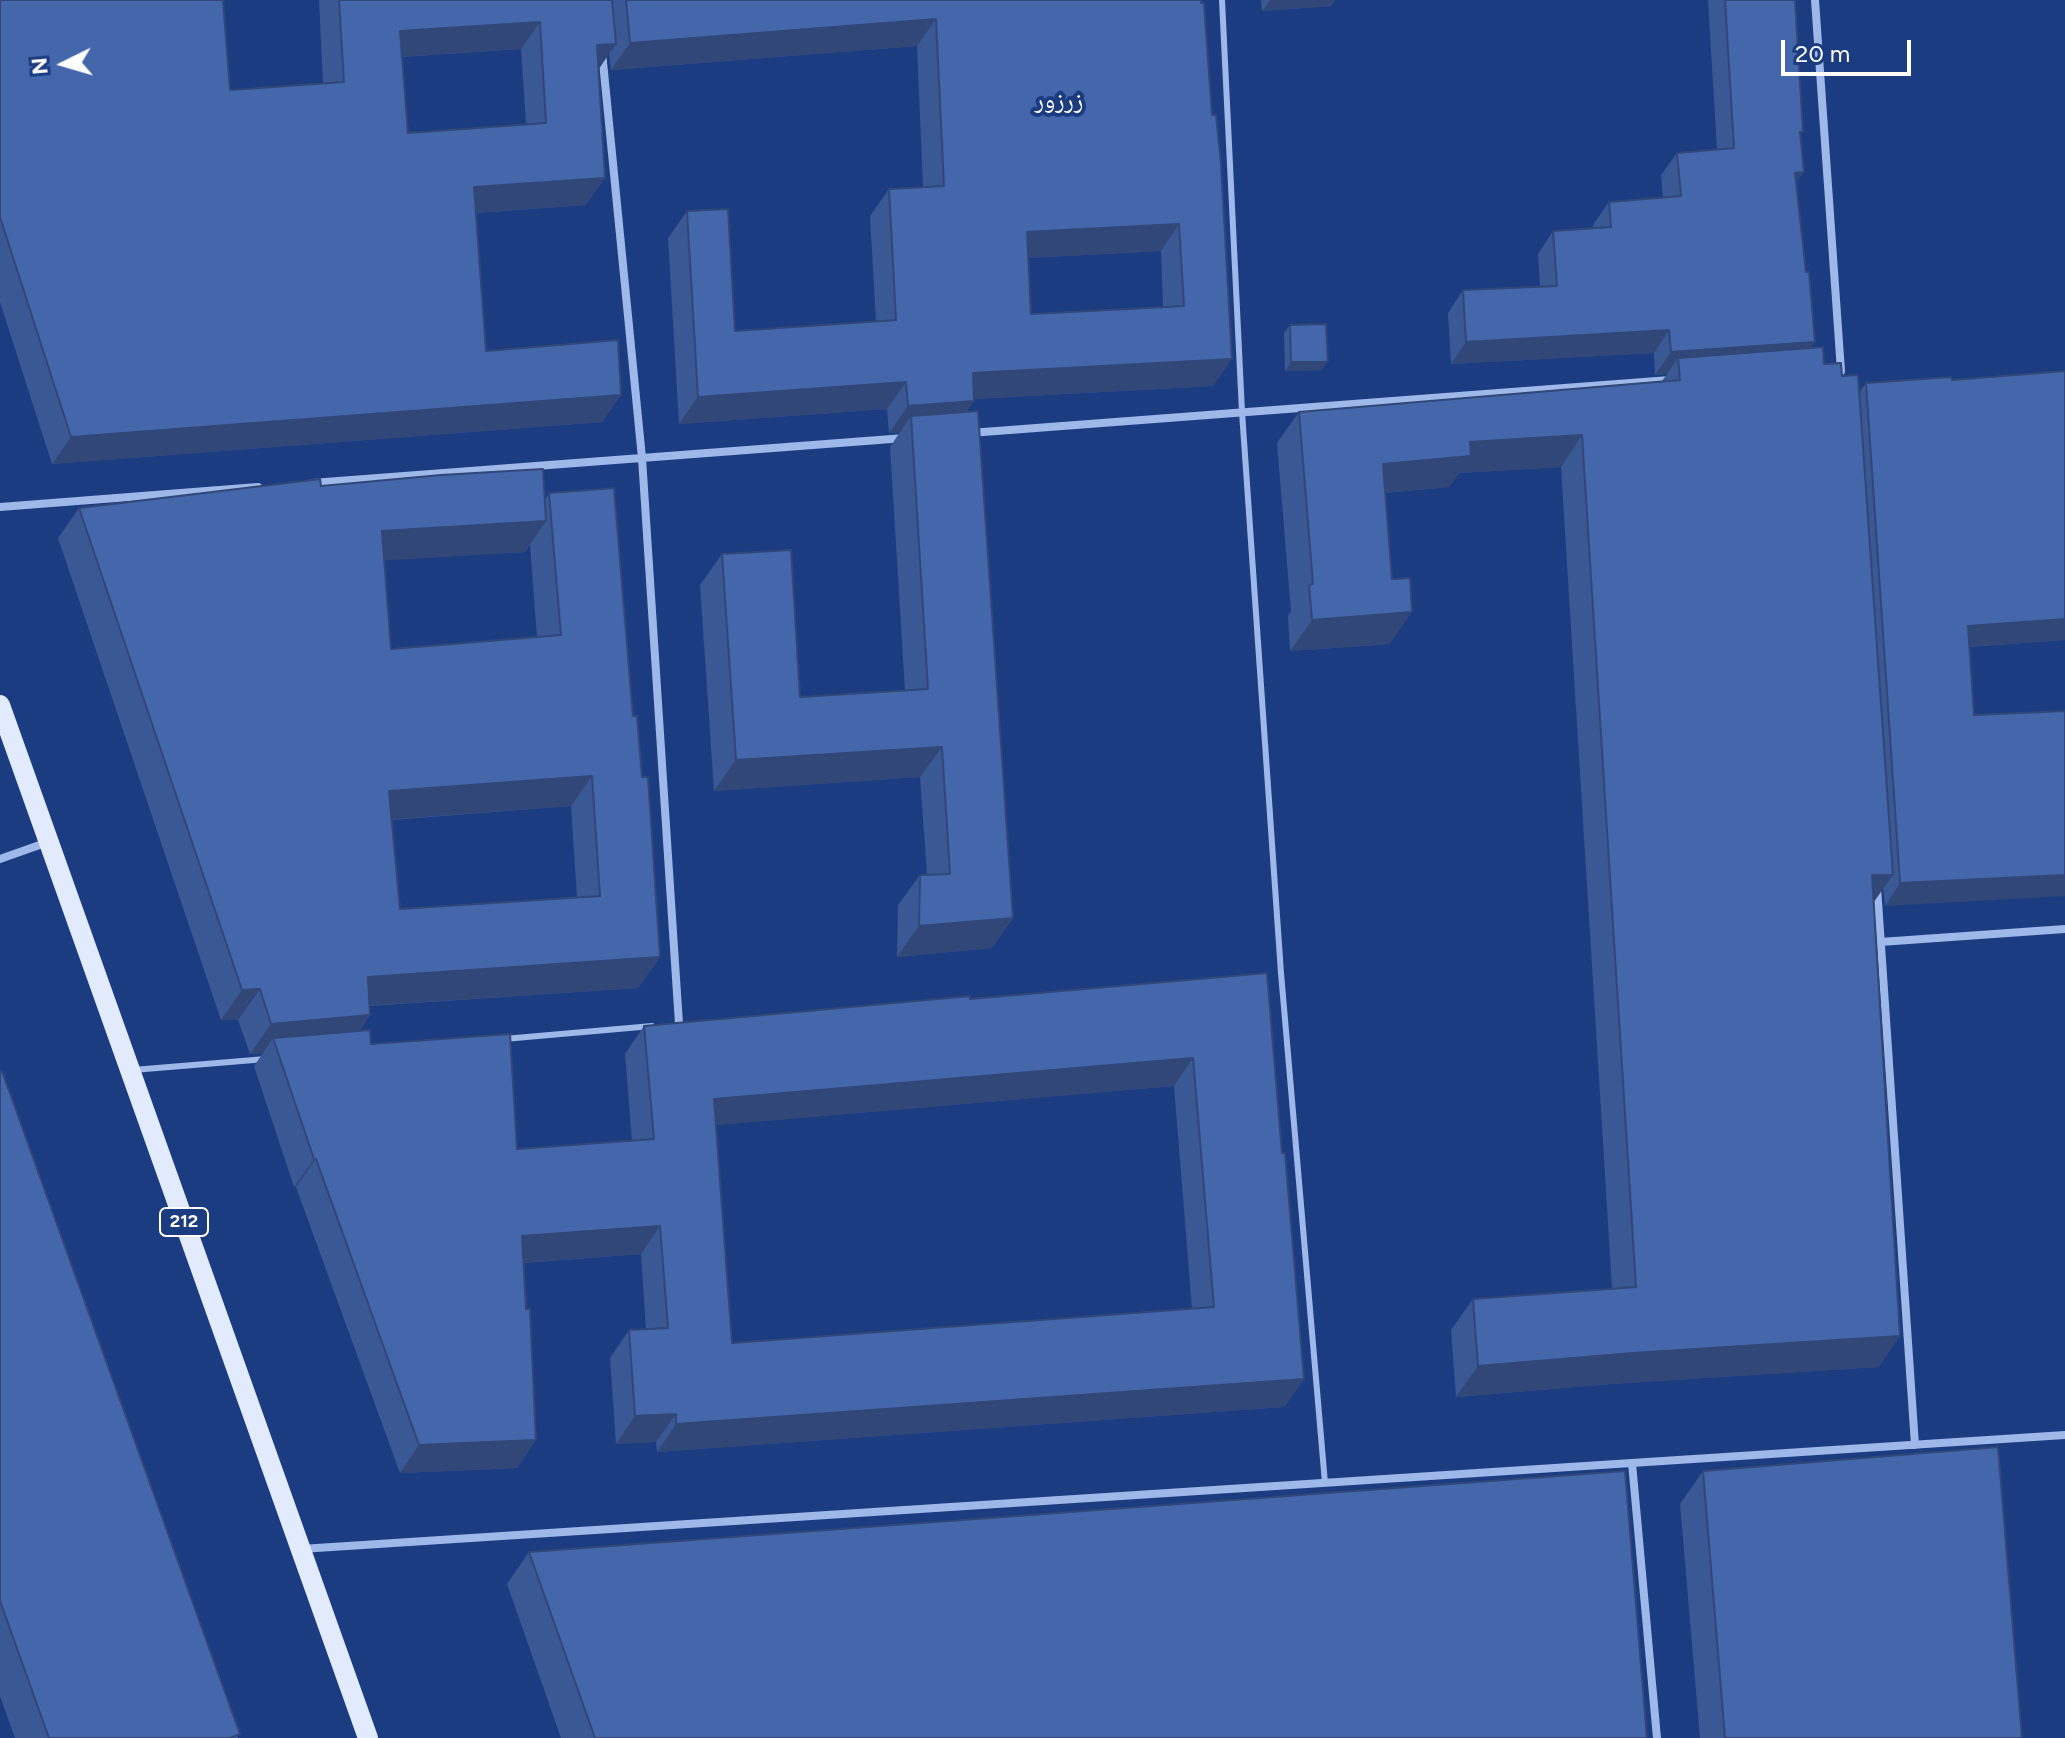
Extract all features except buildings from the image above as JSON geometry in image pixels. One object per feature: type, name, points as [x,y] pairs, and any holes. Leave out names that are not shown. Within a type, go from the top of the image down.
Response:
[{"type":"main road","name":"212","points":[[0,705],[368,1738]]},
{"type":"street","points":[[1815,0],[1842,384]]},
{"type":"street","points":[[602,47],[642,458],[679,1024]]},
{"type":"street","points":[[1825,369],[1841,368]]},
{"type":"street","points":[[957,434],[1683,380]]},
{"type":"street","points":[[297,484],[910,437]]},
{"type":"street","points":[[0,507],[266,486]]},
{"type":"street","points":[[0,859],[48,842]]},
{"type":"street","points":[[1876,879],[1915,1445]]},
{"type":"street","points":[[1880,942],[2065,929]]},
{"type":"street","points":[[301,1550],[2065,1435]]},
{"type":"street","points":[[1632,1463],[1657,1738]]},
{"type":"lane","points":[[1222,0],[1242,412],[1281,973],[1325,1483]]},
{"type":"lane","points":[[1265,974],[1281,973]]},
{"type":"lane","points":[[491,1040],[695,1022]]},
{"type":"lane","points":[[130,1071],[271,1058]]},
{"type":"district","name":"زرزور","points":[[1059,101]]}]
